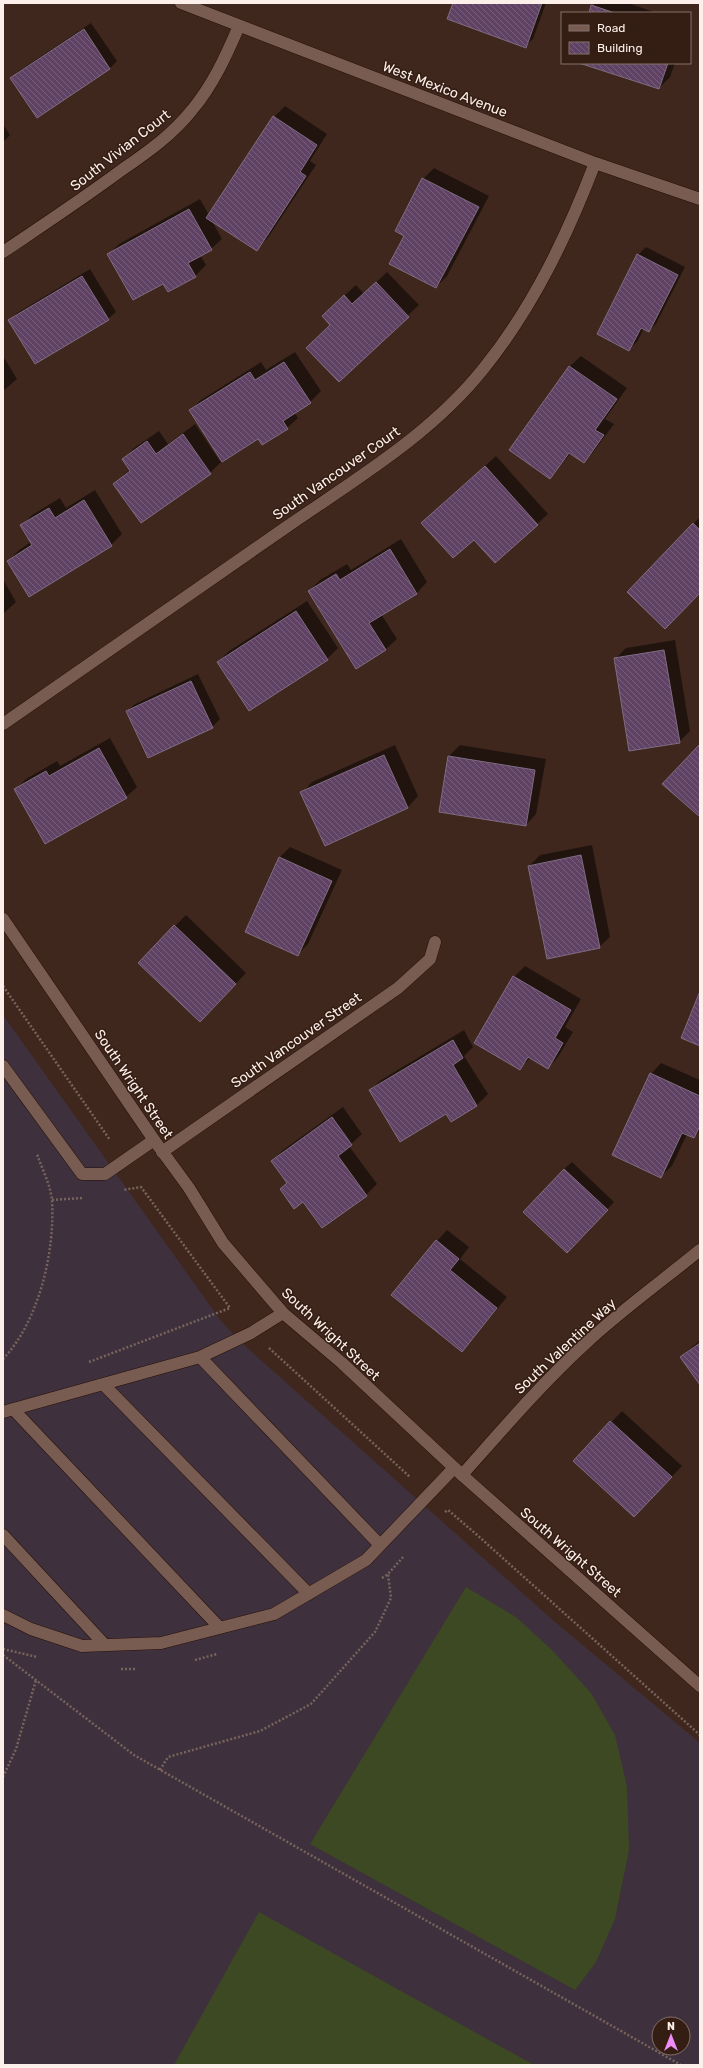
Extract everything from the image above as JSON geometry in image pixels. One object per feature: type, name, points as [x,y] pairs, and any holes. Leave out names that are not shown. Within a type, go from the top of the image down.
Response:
[{"type":"street","name":"West Mexico Avenue","points":[[181,3],[595,163],[700,199]]},
{"type":"street","name":"South Vivian Court","points":[[3,252],[103,184],[170,134],[192,111],[210,86],[226,57],[239,26]]},
{"type":"street","name":"South Vancouver Court","points":[[3,724],[320,504],[434,420],[484,368],[525,308],[563,241],[595,163]]},
{"type":"street","name":"South Wright Street","points":[[3,919],[162,1152],[189,1188],[223,1242],[283,1313],[342,1363],[458,1472],[700,1686]]},
{"type":"street","name":"South Vancouver Street","points":[[162,1152],[398,988],[430,959],[435,942]]},
{"type":"street","points":[[3,1066],[82,1174],[105,1174],[154,1140]]},
{"type":"street","name":"South Valentine Way","points":[[3,1615],[31,1629],[82,1646],[161,1643],[274,1614],[366,1560],[458,1472],[586,1343],[619,1314],[700,1250]]},
{"type":"street","points":[[220,1628],[8,1411],[200,1357],[251,1332],[283,1313]]},
{"type":"street","points":[[200,1357],[380,1545]]},
{"type":"street","points":[[103,1384],[309,1594]]},
{"type":"street","points":[[3,1535],[104,1644]]},
{"type":"path","points":[[3,986],[110,1140]]},
{"type":"path","points":[[3,1359],[10,1352],[35,1309],[49,1259],[52,1200],[35,1148]]},
{"type":"path","points":[[83,1365],[230,1308],[141,1186]]},
{"type":"path","points":[[267,1347],[410,1477]]},
{"type":"path","points":[[448,1510],[700,1734]]},
{"type":"path","points":[[160,1770],[168,1757],[260,1731],[311,1704],[375,1632],[391,1598],[388,1574]]},
{"type":"path","points":[[3,1655],[134,1755],[681,2065]]},
{"type":"path","points":[[3,1778],[16,1749],[36,1680]]},
{"type":"shaded area","points":[[3,1015],[221,1321],[244,1345],[555,1622],[700,1743],[700,2065],[3,2065]]},
{"type":"green space","points":[[466,1587],[516,1617],[553,1651],[591,1693],[615,1735],[627,1787],[629,1850],[615,1919],[596,1962],[575,1990],[310,1844]]},
{"type":"green space","points":[[259,1912],[534,2065],[174,2065]]},
{"type":"building","points":[[453,3],[542,3],[526,48],[447,19]]},
{"type":"building","points":[[591,5],[612,12],[589,12]]},
{"type":"building","points":[[84,29],[110,69],[37,118],[10,78]]},
{"type":"building","points":[[582,64],[668,64],[659,89]]},
{"type":"building","points":[[273,116],[317,145],[300,172],[306,176],[257,251],[206,218]]},
{"type":"building","points":[[422,178],[479,207],[436,288],[389,264],[404,236],[395,231]]},
{"type":"building","points":[[189,209],[212,250],[188,263],[196,277],[168,292],[163,284],[133,300],[107,254]]},
{"type":"building","points":[[637,254],[678,275],[649,332],[641,328],[629,351],[597,334]]},
{"type":"building","points":[[82,276],[109,320],[35,364],[8,320]]},
{"type":"building","points":[[376,282],[409,317],[339,382],[306,348],[330,325],[322,316],[344,295],[352,304]]},
{"type":"building","points":[[284,362],[311,403],[283,421],[288,429],[262,445],[258,439],[222,462],[189,410],[250,372],[255,380]]},
{"type":"building","points":[[569,366],[617,399],[595,430],[604,435],[584,463],[569,453],[550,479],[509,450]]},
{"type":"building","points":[[183,434],[211,474],[141,523],[113,484],[130,471],[122,459],[147,441],[156,454]]},
{"type":"building","points":[[485,466],[538,525],[495,563],[474,540],[453,558],[421,523]]},
{"type":"building","points":[[84,500],[112,546],[29,597],[7,561],[32,545],[20,525],[49,508],[55,518]]},
{"type":"building","points":[[693,523],[700,530],[700,593],[665,629],[627,592]]},
{"type":"building","points":[[390,549],[417,594],[369,623],[386,650],[356,669],[308,591],[336,574],[340,580]]},
{"type":"building","points":[[296,611],[328,660],[249,711],[217,662]]},
{"type":"building","points":[[664,650],[680,743],[629,751],[614,658]]},
{"type":"building","points":[[191,681],[213,728],[148,758],[126,711]]},
{"type":"building","points":[[699,745],[700,746],[700,817],[662,784]]},
{"type":"building","points":[[99,748],[127,798],[45,844],[14,789],[46,771],[49,776]]},
{"type":"building","points":[[384,755],[408,808],[325,846],[300,792]]},
{"type":"building","points":[[448,756],[535,770],[526,826],[439,812]]},
{"type":"building","points":[[581,855],[600,948],[547,959],[528,866]]},
{"type":"building","points":[[279,857],[332,881],[298,956],[245,932]]},
{"type":"building","points":[[174,925],[236,984],[200,1022],[138,963]]},
{"type":"building","points":[[513,976],[571,1010],[555,1038],[563,1043],[548,1069],[528,1057],[520,1070],[474,1043]]},
{"type":"building","points":[[700,991],[700,1046],[681,1038]]},
{"type":"building","points":[[453,1040],[463,1058],[453,1065],[477,1106],[451,1122],[446,1114],[400,1142],[369,1090]]},
{"type":"building","points":[[650,1073],[700,1096],[700,1126],[694,1138],[682,1133],[661,1178],[612,1155]]},
{"type":"building","points":[[332,1117],[352,1145],[338,1156],[367,1196],[322,1228],[303,1202],[294,1209],[280,1189],[287,1183],[271,1161]]},
{"type":"building","points":[[564,1169],[608,1210],[567,1253],[523,1212]]},
{"type":"building","points":[[436,1240],[459,1259],[450,1270],[497,1308],[462,1352],[391,1295]]},
{"type":"building","points":[[700,1343],[700,1385],[680,1357]]},
{"type":"building","points":[[610,1421],[672,1477],[634,1517],[573,1461]]}]
